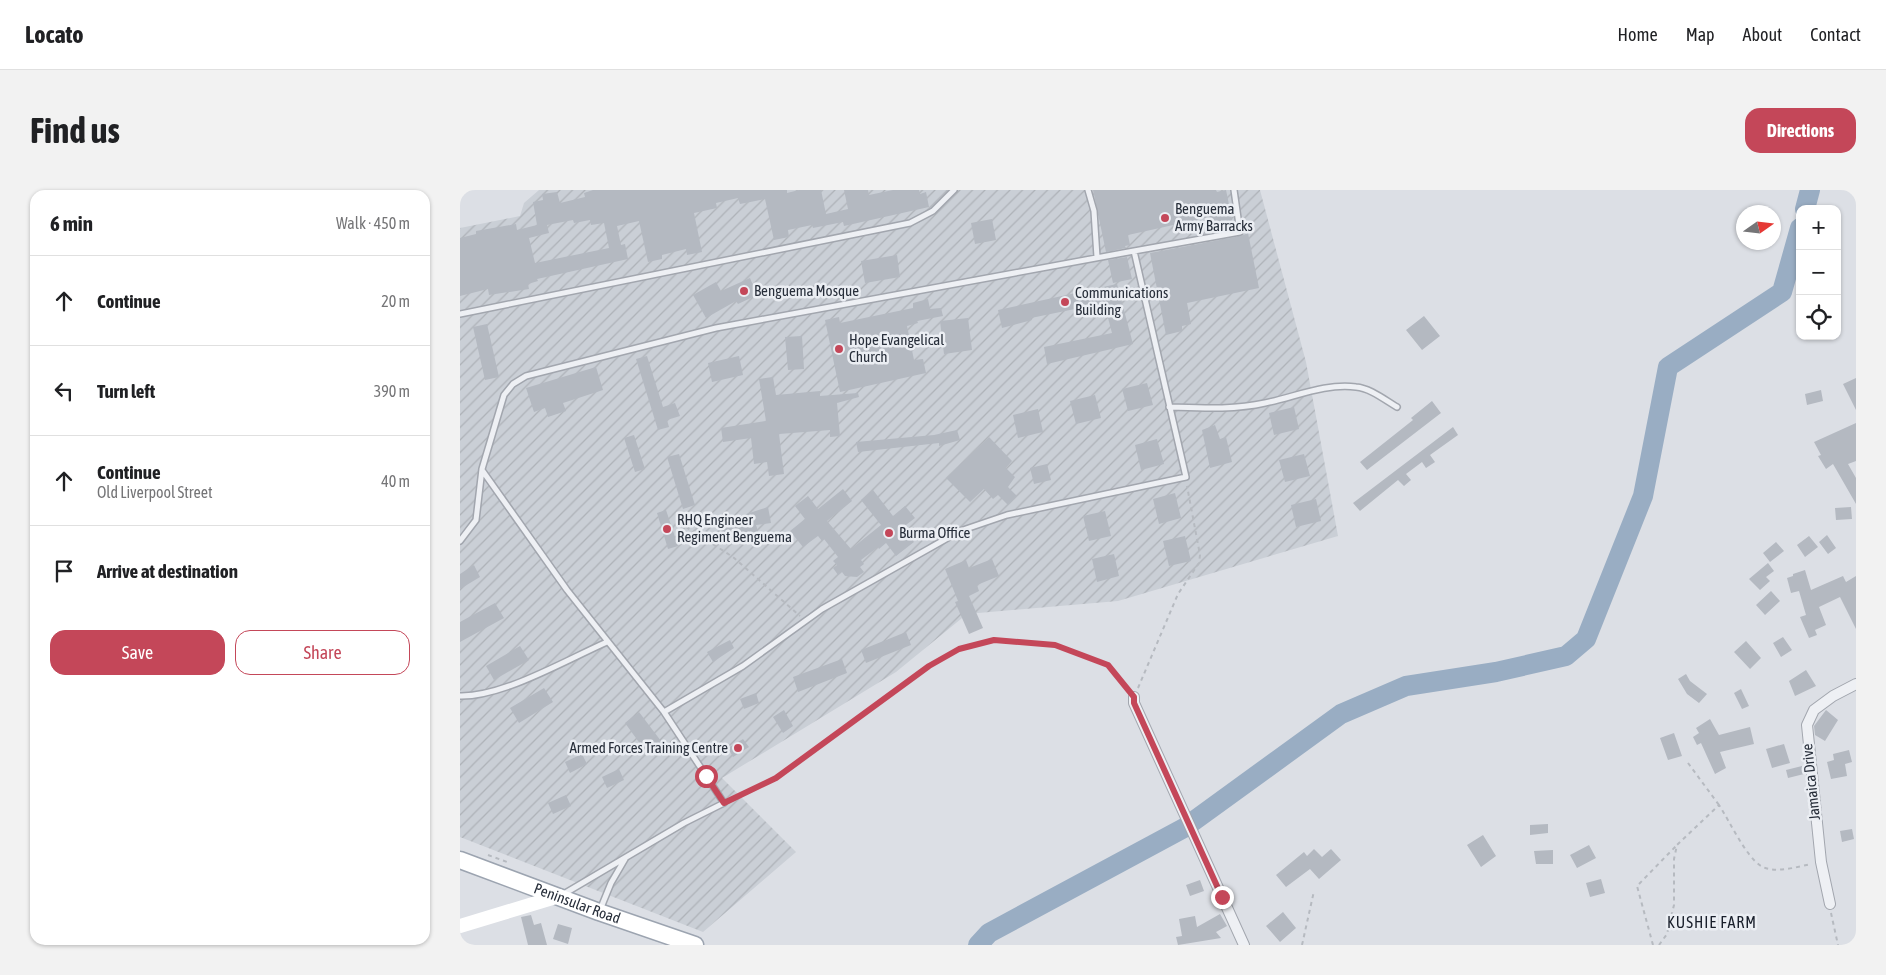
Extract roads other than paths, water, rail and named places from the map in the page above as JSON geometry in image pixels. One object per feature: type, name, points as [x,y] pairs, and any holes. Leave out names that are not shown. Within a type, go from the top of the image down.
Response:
[{"type":"main road","name":"Peninsular Road","points":[[460,860],[599,912],[696,945]]},
{"type":"street","name":"Jamaica Drive","points":[[1830,904],[1821,862],[1807,747],[1807,725],[1814,710],[1833,696],[1856,684]]},
{"type":"street","points":[[1134,697],[1134,703],[1244,945]]},
{"type":"street","points":[[460,926],[559,896]]},
{"type":"lane","points":[[460,314],[910,223],[933,211],[954,190]]},
{"type":"lane","points":[[1088,190],[1094,211],[1097,257]]},
{"type":"lane","points":[[460,541],[476,520],[482,469],[504,395],[513,384],[526,376],[716,328],[1240,232],[1234,190]]},
{"type":"lane","points":[[664,712],[743,666],[822,609],[960,531],[1007,514],[1186,477],[1134,251]]},
{"type":"lane","points":[[1169,407],[1217,409],[1264,404],[1314,390],[1356,386],[1372,392],[1397,407]]},
{"type":"lane","points":[[482,469],[567,590],[664,712],[724,803],[684,823],[559,896]]},
{"type":"lane","points":[[460,696],[498,691],[607,642]]},
{"type":"lane","points":[[599,912],[611,883],[625,858]]},
{"type":"waterway","points":[[1806,205],[1810,190]]},
{"type":"waterway","points":[[978,945],[989,933],[1184,828],[1341,714],[1406,686],[1496,672],[1566,656],[1586,639],[1643,496],[1668,367],[1782,292],[1796,242]]},
{"type":"place","name":"Benguema Army Barracks","points":[[1165,218]]},
{"type":"place","name":"Benguema Mosque","points":[[744,291]]},
{"type":"place","name":"Communications Building","points":[[1065,302]]},
{"type":"place","name":"Hope Evangelical Church","points":[[839,349]]},
{"type":"place","name":"RHQ Engineer Regiment Benguema","points":[[667,529]]},
{"type":"place","name":"Burma Office","points":[[889,533]]},
{"type":"place","name":"Armed Forces Training Centre","points":[[738,748]]},
{"type":"district","name":"KUSHIE FARM","points":[[1712,922]]}]
